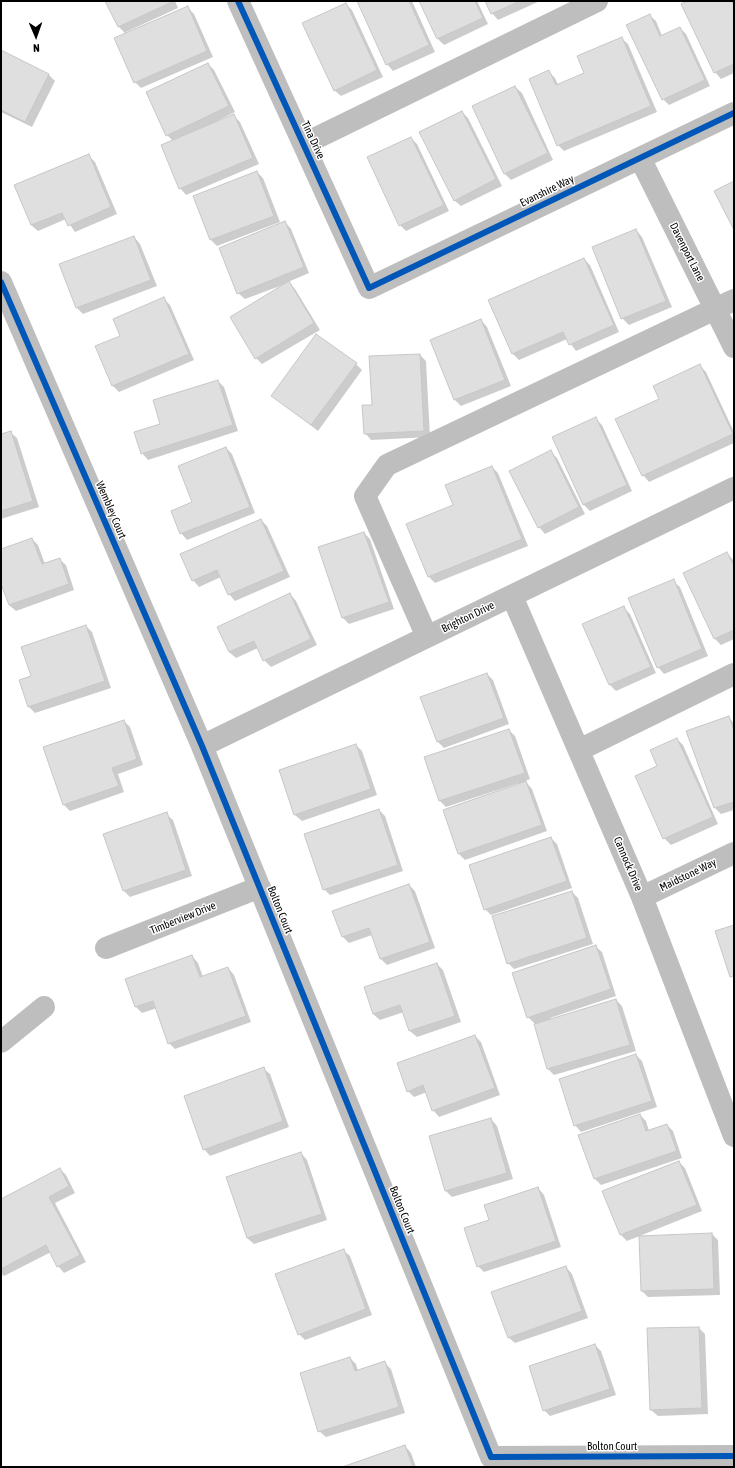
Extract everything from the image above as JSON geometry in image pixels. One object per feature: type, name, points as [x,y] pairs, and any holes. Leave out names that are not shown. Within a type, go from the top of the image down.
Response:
[{"type":"street","points":[[304,144],[597,1]]},
{"type":"street","name":"Tina Drive","points":[[240,2],[369,288]]},
{"type":"street","name":"Evanshire Way","points":[[369,288],[734,113]]},
{"type":"street","name":"Davenport Lane","points":[[640,158],[725,305],[734,347]]},
{"type":"street","name":"Wembley Court","points":[[1,282],[202,746]]},
{"type":"street","points":[[427,637],[365,496],[387,465],[725,305]]},
{"type":"street","name":"Brighton Drive","points":[[202,746],[734,488]]},
{"type":"street","name":"Cannock Drive","points":[[512,596],[642,897],[734,1136]]},
{"type":"street","points":[[578,750],[734,674]]},
{"type":"street","name":"Bolton Court","points":[[202,746],[491,1457],[734,1456]]},
{"type":"street","name":"Maidstone Way","points":[[642,897],[734,853]]},
{"type":"street","name":"Timberview Drive","points":[[106,948],[260,887]]},
{"type":"street","points":[[1,1042],[44,1007]]},
{"type":"building","points":[[105,1],[172,1],[172,2],[118,27]]},
{"type":"building","points":[[357,1],[409,1],[429,45],[386,65]]},
{"type":"building","points":[[419,1],[475,1],[483,18],[437,39]]},
{"type":"building","points":[[485,1],[520,1],[491,14]]},
{"type":"building","points":[[687,1],[732,1],[734,6],[734,64],[714,73],[681,4]]},
{"type":"building","points":[[346,3],[377,70],[334,91],[302,23]]},
{"type":"building","points":[[188,6],[207,51],[134,83],[114,38]]},
{"type":"building","points":[[650,14],[660,36],[680,27],[705,80],[662,100],[626,25]]},
{"type":"building","points":[[622,37],[651,106],[557,146],[529,79],[549,70],[556,85],[584,73],[577,56]]},
{"type":"building","points":[[1,50],[49,74],[25,122],[1,110]]},
{"type":"building","points":[[208,63],[229,106],[166,136],[146,92]]},
{"type":"building","points":[[515,86],[548,153],[504,174],[472,106]]},
{"type":"building","points":[[462,111],[496,179],[454,201],[419,132]]},
{"type":"building","points":[[234,114],[253,158],[179,189],[161,145]]},
{"type":"building","points":[[411,137],[444,205],[399,226],[367,157]]},
{"type":"building","points":[[89,154],[111,207],[68,226],[62,213],[31,225],[14,185]]},
{"type":"building","points":[[257,171],[274,216],[210,240],[193,196]]},
{"type":"building","points":[[734,181],[734,230],[714,191]]},
{"type":"building","points":[[285,221],[304,267],[237,294],[219,248]]},
{"type":"building","points":[[636,229],[666,301],[621,319],[592,247]]},
{"type":"building","points":[[134,236],[151,280],[76,308],[59,264]]},
{"type":"building","points":[[584,258],[614,325],[569,345],[563,332],[512,354],[488,300]]},
{"type":"building","points":[[289,281],[314,323],[255,359],[230,317]]},
{"type":"building","points":[[164,297],[189,354],[112,386],[95,346],[120,336],[113,319]]},
{"type":"building","points":[[481,319],[505,380],[454,400],[430,340]]},
{"type":"building","points":[[316,334],[357,363],[311,425],[271,396]]},
{"type":"building","points":[[420,354],[424,431],[364,434],[362,405],[372,405],[369,356]]},
{"type":"building","points":[[700,364],[733,434],[642,476],[615,419],[659,399],[653,386]]},
{"type":"building","points":[[218,380],[233,425],[141,454],[134,432],[160,424],[153,400]]},
{"type":"building","points":[[596,417],[627,485],[583,505],[552,437]]},
{"type":"building","points":[[11,431],[33,501],[1,511],[1,434]]},
{"type":"building","points":[[226,447],[250,507],[180,534],[171,511],[192,502],[178,466]]},
{"type":"building","points":[[551,450],[579,507],[538,528],[509,471]]},
{"type":"building","points":[[492,466],[522,539],[428,577],[406,524],[453,505],[445,485]]},
{"type":"building","points":[[261,519],[284,571],[228,595],[217,570],[192,581],[180,554]]},
{"type":"building","points":[[364,532],[389,602],[342,618],[318,547]]},
{"type":"building","points":[[32,538],[42,564],[60,558],[69,584],[9,605],[1,584],[1,549]]},
{"type":"building","points":[[727,552],[734,566],[734,630],[714,639],[683,573]]},
{"type":"building","points":[[674,579],[702,649],[657,668],[628,598]]},
{"type":"building","points":[[290,593],[311,639],[263,661],[254,641],[229,652],[217,627]]},
{"type":"building","points":[[624,606],[651,667],[609,685],[582,624]]},
{"type":"building","points":[[86,625],[105,681],[28,707],[19,680],[31,676],[21,647]]},
{"type":"building","points":[[487,673],[504,718],[437,742],[420,697]]},
{"type":"building","points":[[729,716],[734,731],[734,802],[714,808],[686,731]]},
{"type":"building","points":[[124,720],[137,759],[112,768],[119,786],[63,805],[43,747]]},
{"type":"building","points":[[509,729],[525,773],[439,801],[424,757]]},
{"type":"building","points":[[677,738],[713,817],[663,839],[635,776],[657,766],[650,750]]},
{"type":"building","points":[[356,744],[371,789],[294,815],[279,770]]},
{"type":"building","points":[[526,781],[542,825],[458,854],[443,810]]},
{"type":"building","points":[[379,809],[398,865],[323,890],[304,834]]},
{"type":"building","points":[[167,812],[186,870],[123,891],[103,834]]},
{"type":"building","points":[[551,837],[567,881],[484,910],[469,865]]},
{"type":"building","points":[[409,884],[430,942],[380,959],[369,928],[342,937],[332,911]]},
{"type":"building","points":[[572,891],[587,938],[507,964],[492,916]]},
{"type":"building","points":[[734,925],[734,976],[730,977],[715,931]]},
{"type":"building","points":[[596,945],[611,989],[527,1018],[512,973]]},
{"type":"building","points":[[192,955],[200,977],[228,967],[246,1016],[168,1044],[153,1001],[135,1007],[125,979]]},
{"type":"building","points":[[437,963],[455,1016],[409,1031],[400,1005],[373,1014],[364,987]]},
{"type":"building","points":[[616,999],[630,1045],[547,1069],[534,1024]]},
{"type":"building","points":[[475,1035],[495,1088],[432,1111],[423,1085],[407,1092],[397,1063]]},
{"type":"building","points":[[636,1054],[652,1101],[574,1126],[559,1079]]},
{"type":"building","points":[[264,1067],[283,1121],[203,1150],[184,1096]]},
{"type":"building","points":[[640,1114],[646,1131],[667,1124],[677,1151],[594,1179],[578,1135]]},
{"type":"building","points":[[491,1118],[507,1173],[445,1191],[429,1136]]},
{"type":"building","points":[[301,1152],[322,1214],[247,1238],[226,1177]]},
{"type":"building","points":[[679,1161],[697,1205],[620,1235],[602,1191]]},
{"type":"building","points":[[60,1168],[69,1186],[49,1197],[80,1255],[57,1267],[46,1245],[1,1269],[1,1199]]},
{"type":"building","points":[[538,1187],[556,1241],[477,1267],[464,1228],[489,1220],[484,1205]]},
{"type":"building","points":[[712,1233],[714,1289],[641,1291],[639,1236]]},
{"type":"building","points":[[344,1249],[366,1309],[298,1335],[275,1274]]},
{"type":"building","points":[[566,1266],[582,1311],[508,1338],[491,1292]]},
{"type":"building","points":[[699,1327],[702,1408],[650,1410],[647,1328]]},
{"type":"building","points":[[595,1344],[610,1389],[543,1411],[529,1366]]},
{"type":"building","points":[[350,1357],[355,1371],[385,1361],[399,1407],[318,1432],[300,1373]]},
{"type":"building","points":[[405,1445],[413,1467],[342,1467]]},
{"type":"cycle path","points":[[238,1],[369,288],[734,113]]},
{"type":"cycle path","points":[[1,282],[202,746],[491,1457],[734,1456]]}]
